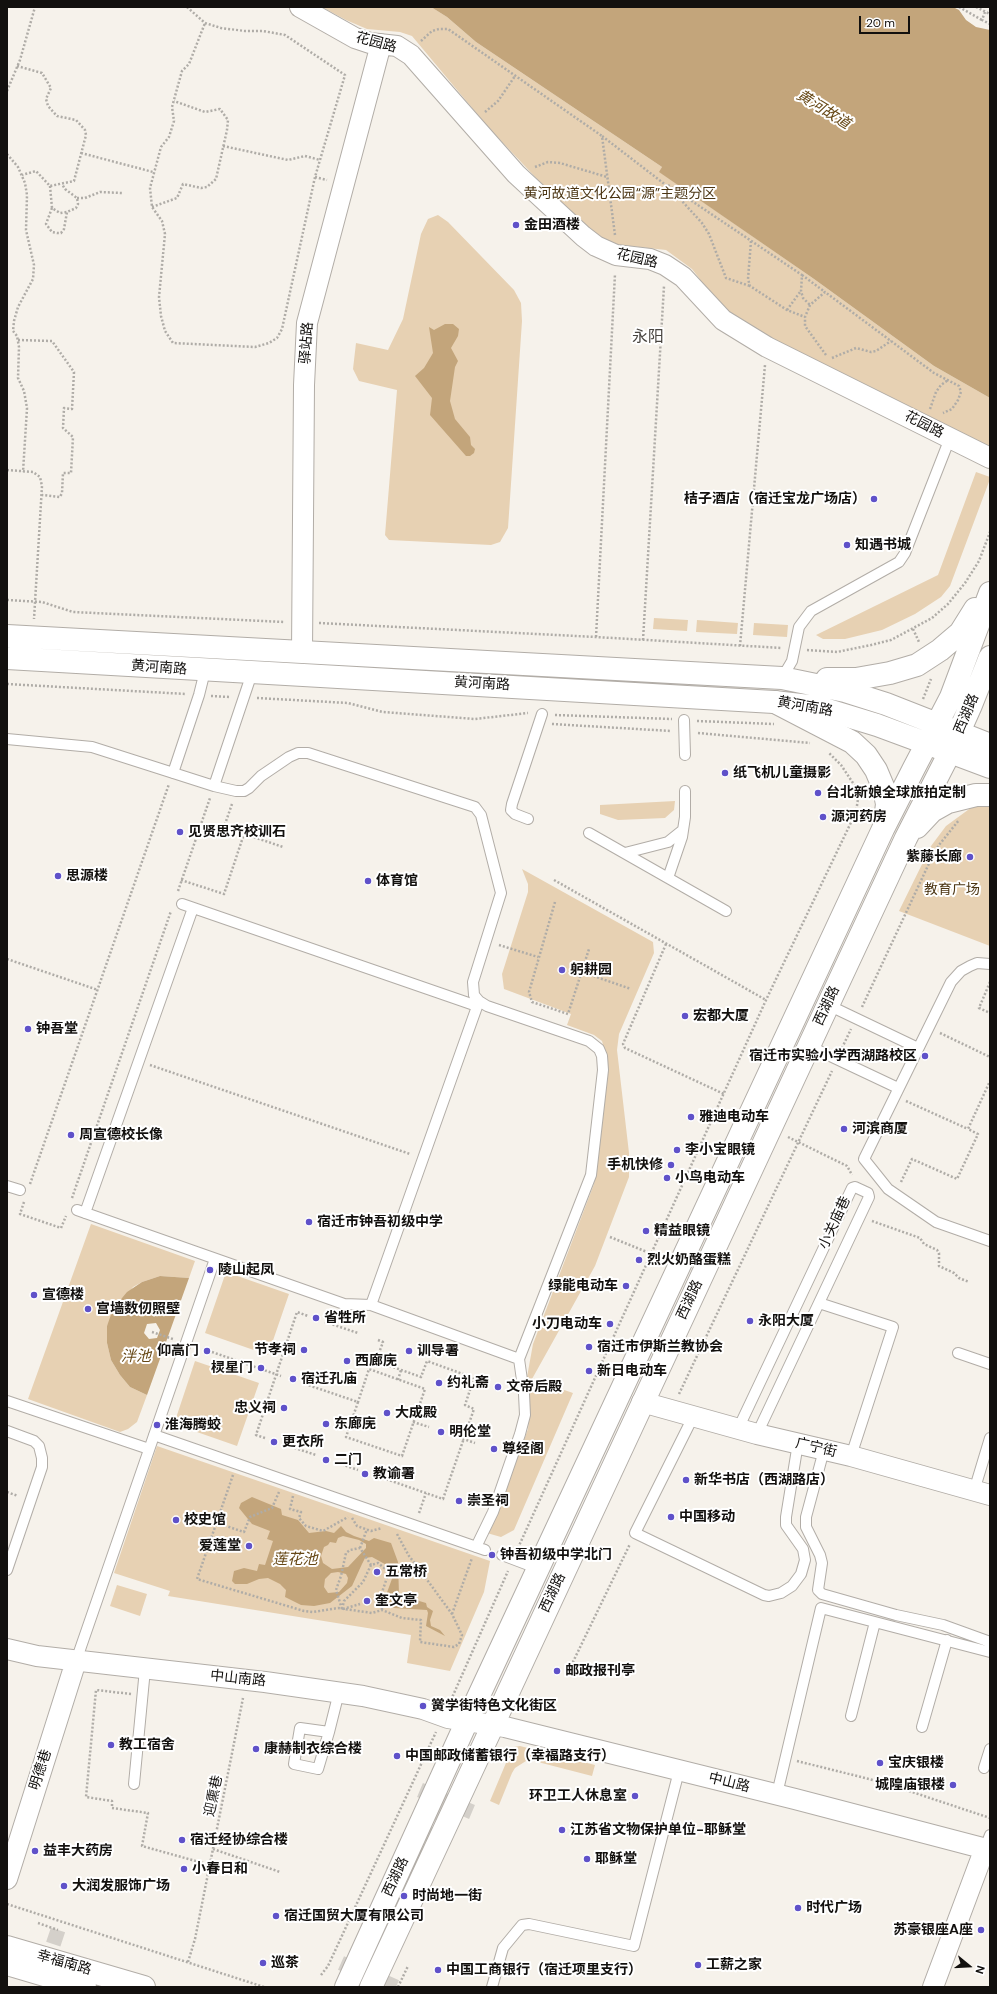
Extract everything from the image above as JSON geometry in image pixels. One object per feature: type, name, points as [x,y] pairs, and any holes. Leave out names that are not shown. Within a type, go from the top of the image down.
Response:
[{"type":"main road","points":[[782,678],[856,679],[890,673],[917,665],[940,650],[960,633],[990,585]]},
{"type":"main road","name":"西湖路","points":[[346,1987],[467,1722],[883,830],[951,697],[990,593]]},
{"type":"main road","name":"黄河南路","points":[[7,636],[782,678],[845,692],[886,704],[937,724],[954,742]]},
{"type":"main road","name":"西湖路","points":[[375,1982],[491,1725],[906,838],[954,742],[990,656]]},
{"type":"main road","name":"黄河南路","points":[[7,658],[205,671],[252,672],[774,702],[818,707],[877,725],[927,743],[954,742]]},
{"type":"main road","points":[[774,702],[852,742],[866,755],[876,770],[884,789],[887,804],[883,830]]},
{"type":"main road","points":[[954,742],[990,745]]},
{"type":"main road","points":[[954,742],[990,767]]},
{"type":"main road","points":[[906,838],[932,811],[948,802],[976,795],[990,794]]},
{"type":"main road","name":"幸福南路","points":[[7,1947],[144,1987]]},
{"type":"main road","points":[[340,1987],[356,1963]]},
{"type":"main road","name":"幸福南路","points":[[7,1964],[85,1987]]},
{"type":"street","name":"花园路","points":[[300,7],[355,38],[397,46],[414,57],[469,122],[516,174],[583,236],[596,246],[616,255],[650,259],[665,265],[683,277],[723,320],[767,347],[924,419],[950,438],[990,458]]},
{"type":"street","name":"驿站路","points":[[302,652],[304,384],[307,323],[381,44]]},
{"type":"street","name":"广宁街","points":[[642,1402],[757,1434],[852,1456],[982,1493]]},
{"type":"street","name":"中山南路","points":[[7,1649],[37,1656],[340,1692],[423,1709],[467,1722]]},
{"type":"street","name":"明德巷","points":[[7,1879],[76,1661]]},
{"type":"street","name":"中山路","points":[[467,1722],[491,1725],[988,1844]]},
{"type":"street","points":[[933,1987],[988,1844]]},
{"type":"lane","points":[[782,678],[792,661],[799,627],[811,611],[899,562],[905,553],[950,438]]},
{"type":"lane","points":[[173,773],[199,695],[205,671]]},
{"type":"lane","points":[[214,786],[245,698],[252,672]]},
{"type":"lane","points":[[528,819],[515,814],[511,810],[540,719]]},
{"type":"lane","points":[[684,720],[684,755]]},
{"type":"lane","points":[[7,739],[92,747],[214,786],[236,791],[244,791],[250,788],[261,776],[289,757],[303,752],[475,807],[481,815],[501,886],[500,899],[472,987],[478,1004],[371,1305]]},
{"type":"lane","points":[[668,878],[681,845],[684,830],[685,790]]},
{"type":"lane","points":[[625,853],[668,842],[684,830]]},
{"type":"lane","points":[[589,833],[726,911]]},
{"type":"lane","points":[[154,1435],[480,1548],[520,1434],[524,1415],[524,1394],[519,1359],[591,1175],[603,1070],[602,1056],[599,1049],[589,1041],[182,904]]},
{"type":"lane","points":[[193,908],[139,1061],[74,1210],[344,1304],[371,1305],[519,1359]]},
{"type":"lane","points":[[990,964],[978,963],[961,971],[952,982],[864,1159],[888,1189],[936,1222],[990,1241]]},
{"type":"lane","points":[[828,1005],[918,1048]]},
{"type":"lane","points":[[809,1046],[837,1059],[896,1092]]},
{"type":"lane","points":[[7,1186],[24,1193]]},
{"type":"lane","name":"小关庙巷","points":[[738,1428],[853,1187],[869,1195],[757,1434]]},
{"type":"lane","points":[[76,1661],[215,1258]]},
{"type":"lane","points":[[819,1303],[892,1327],[852,1456]]},
{"type":"lane","points":[[958,1353],[990,1364]]},
{"type":"lane","points":[[7,1401],[149,1449]]},
{"type":"lane","points":[[693,1417],[635,1533],[757,1593],[769,1596],[781,1593],[796,1582],[805,1560],[804,1549],[790,1531],[786,1521],[798,1443]]},
{"type":"lane","points":[[7,1431],[34,1442],[39,1446],[42,1458],[42,1467],[7,1570]]},
{"type":"lane","points":[[982,1493],[990,1438]]},
{"type":"lane","points":[[824,1450],[806,1517],[806,1527],[820,1555],[822,1563],[818,1590],[822,1594],[896,1615],[943,1625],[990,1642]]},
{"type":"lane","points":[[502,1555],[539,1569]]},
{"type":"lane","points":[[777,1794],[821,1608],[990,1652]]},
{"type":"lane","points":[[851,1716],[875,1622]]},
{"type":"lane","points":[[922,1726],[947,1640]]},
{"type":"lane","points":[[134,1784],[145,1669]]},
{"type":"lane","points":[[329,1732],[300,1728],[294,1764],[318,1769],[329,1732],[340,1692]]},
{"type":"lane","points":[[984,1768],[990,1749]]},
{"type":"lane","points":[[492,1987],[503,1948],[522,1925],[529,1924],[634,1946],[679,1771]]},
{"type":"path","points":[[7,91],[17,66],[35,7]]},
{"type":"path","points":[[187,7],[205,23],[221,28],[263,31],[285,35],[345,75],[320,160],[282,329],[277,338],[269,343],[255,347],[172,344],[165,332],[161,316],[159,297],[165,234],[162,221],[152,207],[150,188],[153,172],[161,147],[169,137],[174,121],[172,107],[182,71],[189,64],[205,23]]},
{"type":"path","points":[[959,7],[990,24]]},
{"type":"path","points":[[976,7],[990,14]]},
{"type":"path","points":[[982,20],[985,12]]},
{"type":"path","points":[[408,53],[432,31],[448,29],[602,136],[656,176],[802,275],[934,373],[959,386],[961,392],[952,409],[947,413],[924,419]]},
{"type":"path","points":[[17,66],[42,73],[51,88],[46,99],[48,106],[57,116],[76,120],[85,130],[86,135],[74,181],[50,186]]},
{"type":"path","points":[[469,122],[492,108],[515,76]]},
{"type":"path","points":[[152,207],[177,198],[184,184],[200,188],[207,187],[216,179],[223,146],[228,120],[220,109],[205,112],[174,101]]},
{"type":"path","points":[[596,637],[616,255],[602,136]]},
{"type":"path","points":[[223,146],[288,160],[305,156],[320,160]]},
{"type":"path","points":[[81,153],[153,172]]},
{"type":"path","points":[[7,154],[18,167],[25,183],[27,195],[26,230],[34,265],[33,279],[18,307],[13,330],[18,340],[18,378],[24,392],[27,408],[23,472]]},
{"type":"path","points":[[516,174],[548,162],[576,166],[608,177]]},
{"type":"path","points":[[22,175],[36,171],[50,186],[52,208],[46,224],[47,228],[57,233],[61,232],[64,229],[67,212]]},
{"type":"path","points":[[656,176],[671,189],[702,223],[709,234],[726,278],[750,286],[787,310],[805,317]]},
{"type":"path","points":[[62,184],[64,189],[77,198],[85,198],[100,192],[122,193]]},
{"type":"path","points":[[52,208],[60,213],[67,212],[76,208],[78,204],[77,198]]},
{"type":"path","points":[[750,286],[748,279],[751,241]]},
{"type":"path","points":[[643,640],[665,265]]},
{"type":"path","points":[[802,275],[801,291],[803,298],[810,305]]},
{"type":"path","points":[[787,310],[801,291]]},
{"type":"path","points":[[825,292],[810,305],[805,317],[805,326],[826,355],[833,358],[856,348],[871,352],[876,351],[891,341]]},
{"type":"path","points":[[18,340],[52,341],[74,372],[72,409],[64,408],[63,428],[73,438],[71,473],[63,473],[62,493],[60,497],[42,495]]},
{"type":"path","points":[[740,646],[767,347]]},
{"type":"path","points":[[924,419],[930,403],[941,384],[948,380]]},
{"type":"path","points":[[7,470],[33,472],[40,477],[42,495],[34,601],[33,638]]},
{"type":"path","points":[[7,600],[42,602],[73,612],[596,637],[837,652],[872,646],[891,640],[926,622],[948,604],[965,584],[979,561],[990,532]]},
{"type":"path","points":[[7,684],[348,704],[383,712],[475,719],[521,713],[540,719],[684,731],[812,744]]},
{"type":"path","points":[[540,719],[684,720],[780,725]]},
{"type":"path","points":[[321,1975],[328,1966],[444,1716],[766,1000],[856,812],[858,799],[855,786],[841,765],[826,751]]},
{"type":"path","points":[[142,995],[121,1055],[74,1210],[61,1228],[20,1214],[24,1193],[98,990],[173,773]]},
{"type":"path","points":[[236,791],[224,827],[283,847]]},
{"type":"path","points":[[672,1411],[936,851],[948,832],[963,816]]},
{"type":"path","points":[[182,880],[224,894],[244,834]]},
{"type":"path","points":[[554,880],[766,1000]]},
{"type":"path","points":[[555,902],[538,957],[529,996],[534,1003],[568,1014],[589,949]]},
{"type":"path","points":[[486,941],[538,957]]},
{"type":"path","points":[[666,944],[623,1044],[625,1048],[724,1094]]},
{"type":"path","points":[[7,959],[98,990]]},
{"type":"path","points":[[582,972],[631,989]]},
{"type":"path","points":[[990,982],[979,1008],[990,1013]]},
{"type":"path","points":[[928,1028],[990,1057]]},
{"type":"path","points":[[121,1055],[422,1159]]},
{"type":"path","points":[[968,1129],[990,1081]]},
{"type":"path","points":[[895,1194],[912,1159],[957,1179],[978,1134],[896,1092]]},
{"type":"path","points":[[784,1136],[847,1166],[852,1176],[853,1187]]},
{"type":"path","points":[[860,1217],[920,1238],[924,1244],[939,1253],[938,1266],[969,1282]]},
{"type":"path","points":[[610,1237],[652,1254]]},
{"type":"path","points":[[265,1438],[256,1435],[297,1312],[308,1316]]},
{"type":"path","points":[[325,1322],[358,1333]]},
{"type":"path","points":[[152,1332],[168,1337]]},
{"type":"path","points":[[378,1340],[383,1342],[376,1361],[421,1377],[427,1361],[474,1378],[465,1405],[474,1409],[443,1499],[380,1477]]},
{"type":"path","points":[[212,1352],[281,1376]]},
{"type":"path","points":[[369,1369],[398,1380],[425,1389],[402,1456],[346,1437],[369,1369]]},
{"type":"path","points":[[398,1380],[401,1370]]},
{"type":"path","points":[[305,1384],[358,1402]]},
{"type":"path","points":[[413,1422],[429,1427]]},
{"type":"path","points":[[455,1436],[475,1443]]},
{"type":"path","points":[[283,1444],[316,1455]]},
{"type":"path","points":[[237,1463],[197,1579],[304,1611],[313,1612],[342,1609],[360,1604]]},
{"type":"path","points":[[338,1463],[358,1470]]},
{"type":"path","points":[[217,1523],[244,1532],[250,1517],[272,1508],[279,1491],[294,1496],[290,1508],[301,1512],[299,1518],[306,1526],[322,1531],[350,1516],[357,1526],[371,1531],[382,1528],[387,1530]]},
{"type":"path","points":[[415,1525],[426,1493]]},
{"type":"path","points":[[367,1529],[361,1549],[371,1565]]},
{"type":"path","points":[[342,1609],[372,1613],[382,1610],[402,1618],[421,1620],[420,1642],[454,1647],[459,1644],[462,1635],[452,1614],[408,1556],[397,1533],[392,1532]]},
{"type":"path","points":[[571,1666],[635,1533]]},
{"type":"path","points":[[452,1614],[480,1548]]},
{"type":"path","points":[[342,1609],[336,1590],[345,1562],[346,1553],[350,1550],[361,1549]]},
{"type":"path","points":[[342,1609],[344,1601],[363,1582],[371,1565],[378,1563],[390,1573],[425,1577]]},
{"type":"path","points":[[382,1610],[382,1595],[390,1573]]},
{"type":"path","name":"迎熏巷","points":[[188,1962],[195,1939],[228,1778],[245,1680]]},
{"type":"path","points":[[785,1758],[885,1783],[990,1818]]},
{"type":"path","points":[[213,1849],[280,1872]]},
{"type":"path","points":[[7,1904],[264,1987]]},
{"type":"path","points":[[38,1923],[58,1930]]},
{"type":"path","points":[[398,1987],[408,1966]]},
{"type":"green space","name":"黄河故道文化公园“源”主题分区","points":[[322,7],[431,7],[447,17],[476,42],[662,167],[660,172],[814,279],[934,366],[990,398],[990,454],[732,319],[713,304],[699,278],[692,269],[666,250],[612,244],[597,235],[555,198],[488,127],[412,36],[400,32],[367,29]]},
{"type":"green space","points":[[438,215],[448,222],[514,290],[521,303],[522,321],[508,528],[500,542],[491,545],[389,540],[385,535],[397,390],[359,381],[353,369],[356,343],[388,350],[403,319],[421,234],[428,219]]},
{"type":"green space","points":[[976,472],[990,477],[990,479],[950,586],[941,597],[915,614],[882,630],[845,639],[823,639],[816,635],[938,575]]},
{"type":"green space","points":[[654,618],[688,620],[687,631],[653,629]]},
{"type":"green space","points":[[697,620],[738,623],[737,634],[696,632]]},
{"type":"green space","points":[[754,623],[788,625],[787,637],[753,635]]},
{"type":"green space","points":[[675,801],[674,810],[665,818],[618,820],[600,814],[600,805]]},
{"type":"green space","name":"教育广场","points":[[990,804],[990,946],[899,911],[931,846],[946,826],[972,807]]},
{"type":"green space","points":[[522,869],[653,942],[654,953],[619,1034],[617,1050],[629,1153],[629,1177],[595,1266],[532,1379],[573,1393],[514,1530],[501,1537],[487,1533],[498,1511],[528,1429],[529,1417],[527,1377],[533,1344],[594,1184],[608,1063],[602,1041],[594,1035],[567,1025],[571,1014],[504,989],[502,974],[528,892],[528,884]]},
{"type":"green space","points":[[91,1224],[195,1261],[189,1278],[160,1276],[142,1282],[133,1287],[107,1326],[107,1343],[111,1360],[120,1375],[130,1387],[147,1395],[137,1422],[128,1429],[120,1432],[28,1399]]},
{"type":"green space","points":[[226,1272],[289,1294],[268,1355],[205,1333]]},
{"type":"green space","points":[[195,1361],[259,1383],[237,1446],[174,1424]]},
{"type":"green space","points":[[157,1446],[490,1561],[484,1592],[450,1671],[407,1663],[411,1635],[168,1596],[170,1591],[114,1573]]},
{"type":"green space","points":[[117,1585],[147,1594],[140,1616],[110,1606]]},
{"type":"green space","points":[[520,1746],[595,1765],[592,1776],[534,1761],[526,1761],[515,1768],[499,1805],[490,1801],[511,1751],[514,1747]]},
{"type":"water","name":"黄河故道","points":[[431,7],[953,7],[959,10],[966,20],[976,27],[990,30],[990,398],[934,366],[814,279],[659,172],[662,167],[476,42],[447,17]]},
{"type":"water","points":[[445,324],[453,324],[459,329],[458,336],[451,348],[458,361],[455,367],[450,401],[455,419],[470,437],[471,445],[475,449],[474,453],[470,456],[466,456],[430,415],[432,398],[415,376],[424,368],[433,353],[429,327],[434,330]]},
{"type":"water","name":"泮池","points":[[160,1276],[189,1278],[147,1395],[130,1387],[120,1375],[111,1360],[107,1343],[107,1326],[113,1309],[127,1292],[142,1282]],"holes":[[[156,1323],[160,1330],[157,1338],[149,1339],[144,1333],[147,1324]]]},
{"type":"water","name":"莲花池","points":[[252,1497],[281,1509],[282,1515],[298,1520],[309,1533],[326,1531],[334,1533],[341,1526],[346,1532],[354,1536],[369,1541],[374,1538],[391,1543],[398,1562],[399,1595],[426,1603],[427,1607],[433,1611],[430,1620],[431,1626],[440,1630],[445,1636],[426,1626],[427,1610],[394,1608],[390,1605],[385,1598],[393,1576],[392,1568],[372,1557],[365,1558],[352,1586],[330,1603],[314,1606],[301,1605],[285,1597],[286,1590],[280,1584],[268,1578],[259,1579],[247,1584],[235,1584],[232,1581],[234,1571],[244,1568],[257,1571],[259,1564],[265,1565],[273,1541],[267,1539],[270,1531],[252,1524],[239,1508],[241,1503]],"holes":[[[343,1536],[359,1540],[366,1544],[366,1548],[348,1567],[332,1569],[323,1563],[321,1556],[324,1547],[330,1542],[336,1543],[338,1538]],[[338,1572],[346,1574],[348,1578],[347,1583],[339,1592],[328,1593],[324,1587],[325,1579],[331,1573]]]},
{"type":"tunnel","points":[[420,1790],[472,1812]]},
{"type":"tunnel","points":[[358,1987],[445,1800]]},
{"type":"tunnel","points":[[46,1966],[58,1930]]},
{"type":"tunnel","points":[[341,1963],[396,1987]]},
{"type":"place","name":"金田酒楼","points":[[516,225]]},
{"type":"place","name":"桔子酒店（宿迁宝龙广场店）","points":[[874,499]]},
{"type":"place","name":"知遇书城","points":[[847,545]]},
{"type":"place","name":"纸飞机儿童摄影","points":[[725,773]]},
{"type":"place","name":"台北新娘全球旅拍定制","points":[[818,793]]},
{"type":"place","name":"源河药房","points":[[823,817]]},
{"type":"place","name":"见贤思齐校训石","points":[[180,832]]},
{"type":"place","name":"紫藤长廊","points":[[970,857]]},
{"type":"place","name":"思源楼","points":[[58,876]]},
{"type":"place","name":"体育馆","points":[[368,881]]},
{"type":"place","name":"躬耕园","points":[[562,970]]},
{"type":"place","name":"宏都大厦","points":[[685,1016]]},
{"type":"place","name":"钟吾堂","points":[[28,1029]]},
{"type":"place","name":"宿迁市实验小学西湖路校区","points":[[925,1056]]},
{"type":"place","name":"雅迪电动车","points":[[691,1117]]},
{"type":"place","name":"河滨商厦","points":[[844,1129]]},
{"type":"place","name":"周宣德校长像","points":[[71,1135]]},
{"type":"place","name":"李小宝眼镜","points":[[677,1150]]},
{"type":"place","name":"手机快修","points":[[671,1165]]},
{"type":"place","name":"小鸟电动车","points":[[667,1178]]},
{"type":"place","name":"宿迁市钟吾初级中学","points":[[309,1222]]},
{"type":"place","name":"精益眼镜","points":[[646,1231]]},
{"type":"place","name":"烈火奶酪蛋糕","points":[[639,1260]]},
{"type":"place","name":"陵山起凤","points":[[210,1270]]},
{"type":"place","name":"绿能电动车","points":[[626,1286]]},
{"type":"place","name":"宣德楼","points":[[34,1295]]},
{"type":"place","name":"宫墙数仞照壁","points":[[88,1309]]},
{"type":"place","name":"省牲所","points":[[316,1318]]},
{"type":"place","name":"永阳大厦","points":[[750,1321]]},
{"type":"place","name":"小刀电动车","points":[[610,1324]]},
{"type":"place","name":"宿迁市伊斯兰教协会","points":[[589,1347]]},
{"type":"place","name":"节孝祠","points":[[304,1350]]},
{"type":"place","name":"仰高门","points":[[207,1351]]},
{"type":"place","name":"训导署","points":[[409,1351]]},
{"type":"place","name":"西廊庑","points":[[347,1361]]},
{"type":"place","name":"棂星门","points":[[261,1368]]},
{"type":"place","name":"新日电动车","points":[[589,1371]]},
{"type":"place","name":"宿迁孔庙","points":[[293,1379]]},
{"type":"place","name":"约礼斋","points":[[439,1383]]},
{"type":"place","name":"文帝后殿","points":[[498,1387]]},
{"type":"place","name":"忠义祠","points":[[284,1408]]},
{"type":"place","name":"大成殿","points":[[387,1413]]},
{"type":"place","name":"东廊庑","points":[[326,1424]]},
{"type":"place","name":"淮海腾蛟","points":[[157,1425]]},
{"type":"place","name":"明伦堂","points":[[441,1432]]},
{"type":"place","name":"更衣所","points":[[274,1442]]},
{"type":"place","name":"尊经阁","points":[[494,1449]]},
{"type":"place","name":"二门","points":[[326,1460]]},
{"type":"place","name":"教谕署","points":[[365,1474]]},
{"type":"place","name":"新华书店（西湖路店）","points":[[686,1480]]},
{"type":"place","name":"崇圣祠","points":[[459,1501]]},
{"type":"place","name":"中国移动","points":[[671,1517]]},
{"type":"place","name":"校史馆","points":[[176,1520]]},
{"type":"place","name":"爱莲堂","points":[[249,1546]]},
{"type":"place","name":"钟吾初级中学北门","points":[[492,1555]]},
{"type":"place","name":"五常桥","points":[[377,1572]]},
{"type":"place","name":"奎文亭","points":[[367,1601]]},
{"type":"place","name":"邮政报刊亭","points":[[557,1671]]},
{"type":"place","name":"黉学街特色文化街区","points":[[423,1706]]},
{"type":"place","name":"教工宿舍","points":[[111,1745]]},
{"type":"place","name":"康赫制衣综合楼","points":[[256,1749]]},
{"type":"place","name":"中国邮政储蓄银行（幸福路支行）","points":[[397,1756]]},
{"type":"place","name":"宝庆银楼","points":[[880,1763]]},
{"type":"place","name":"城隍庙银楼","points":[[953,1785]]},
{"type":"place","name":"环卫工人休息室","points":[[635,1796]]},
{"type":"place","name":"江苏省文物保护单位-耶稣堂","points":[[562,1830]]},
{"type":"place","name":"宿迁经协综合楼","points":[[182,1840]]},
{"type":"place","name":"益丰大药房","points":[[35,1851]]},
{"type":"place","name":"耶稣堂","points":[[587,1859]]},
{"type":"place","name":"小春日和","points":[[184,1869]]},
{"type":"place","name":"大润发服饰广场","points":[[64,1886]]},
{"type":"place","name":"时尚地一街","points":[[404,1896]]},
{"type":"place","name":"时代广场","points":[[798,1908]]},
{"type":"place","name":"宿迁国贸大厦有限公司","points":[[276,1916]]},
{"type":"place","name":"苏豪银座A座","points":[[981,1930]]},
{"type":"place","name":"巡茶","points":[[263,1963]]},
{"type":"place","name":"工薪之家","points":[[698,1965]]},
{"type":"place","name":"中国工商银行（宿迁项里支行）","points":[[438,1970]]},
{"type":"district","name":"永阳","points":[[648,338]]}]
